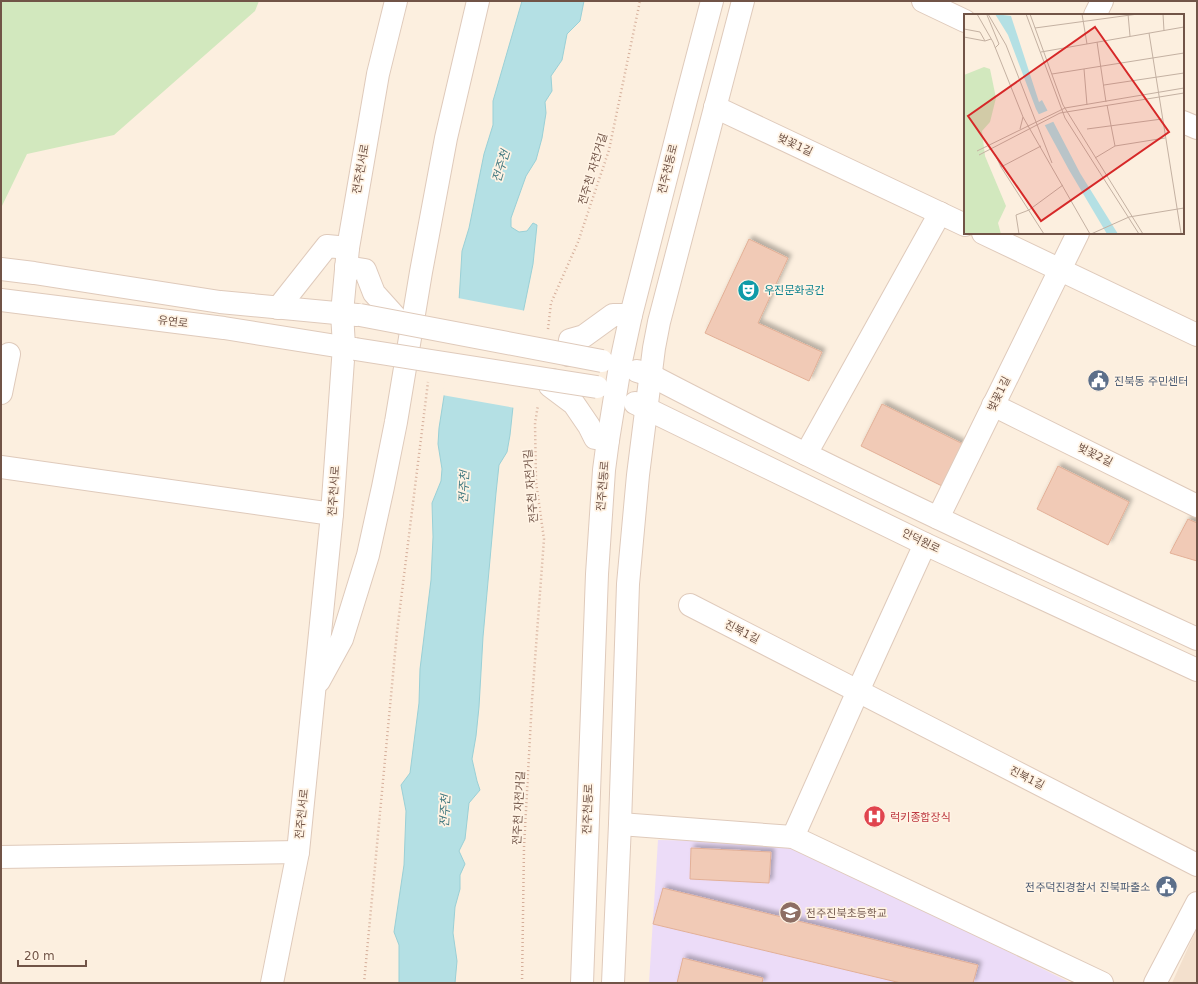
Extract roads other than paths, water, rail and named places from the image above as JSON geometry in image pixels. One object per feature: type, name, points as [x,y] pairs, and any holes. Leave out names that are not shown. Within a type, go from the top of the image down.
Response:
[{"type":"street","name":"전주천서로","points":[[272,983],[298,852],[350,348],[353,262],[378,74],[396,1]]},
{"type":"street","points":[[314,689],[342,639],[368,555],[396,422],[421,272],[446,138],[478,1]]},
{"type":"street","name":"전주천동로","points":[[582,983],[597,574],[604,470],[608,440],[607,390],[622,315],[686,100],[712,1]]},
{"type":"street","points":[[613,983],[628,584],[638,475],[650,375],[659,322],[743,1]]},
{"type":"street","points":[[923,1],[964,21]]},
{"type":"street","points":[[1096,14],[1102,1]]},
{"type":"street","name":"벚꽃1길","points":[[715,107],[964,225]]},
{"type":"street","points":[[1184,122],[1197,128]]},
{"type":"street","points":[[806,454],[940,213]]},
{"type":"street","points":[[985,234],[1197,335]]},
{"type":"street","name":"벚꽃1길","points":[[938,518],[1078,234]]},
{"type":"street","points":[[278,308],[327,246],[353,262],[374,293],[401,323]]},
{"type":"street","points":[[1,269],[220,302],[351,314],[568,354],[650,375],[806,454],[938,518],[1197,639]]},
{"type":"street","name":"유연로","points":[[1,300],[224,328],[552,380]]},
{"type":"street","points":[[568,354],[570,340],[584,336],[622,315]]},
{"type":"street","points":[[1,393],[9,354]]},
{"type":"street","points":[[552,380],[550,386],[574,404],[589,426],[595,438],[608,440]]},
{"type":"street","name":"안덕원로","points":[[552,380],[607,390],[925,544],[1197,670]]},
{"type":"street","name":"벚꽃2길","points":[[994,405],[1197,506]]},
{"type":"street","points":[[1,467],[332,514]]},
{"type":"street","points":[[794,837],[925,544]]},
{"type":"street","name":"진북1길","points":[[690,606],[1197,864]]},
{"type":"street","points":[[620,824],[794,837],[1102,983]]},
{"type":"street","points":[[1,857],[298,852]]},
{"type":"street","points":[[1156,983],[1197,903]]},
{"type":"water","name":"전주천","points":[[522,1],[584,1],[580,21],[567,34],[562,60],[551,76],[552,91],[545,102],[546,113],[542,138],[536,160],[526,176],[511,218],[511,227],[519,232],[527,231],[533,223],[537,225],[533,264],[523,313],[510,435],[507,452],[499,465],[483,637],[479,707],[472,759],[480,790],[469,803],[465,839],[459,851],[465,864],[460,875],[460,889],[455,907],[453,933],[457,961],[455,983],[399,983],[399,945],[394,932],[404,865],[406,811],[401,785],[410,773],[419,703],[420,669],[431,580],[433,537],[432,503],[441,481],[442,469],[438,444],[439,428],[459,301],[462,251],[469,228],[484,154],[493,125],[493,101]]},
{"type":"place","name":"우진문화공간","points":[[749,290]]},
{"type":"place","name":"진북동 주민센터","points":[[1099,381]]},
{"type":"place","name":"럭키종합장식","points":[[875,817]]},
{"type":"place","name":"전주덕진경찰서 진북파출소","points":[[1166,887]]},
{"type":"place","name":"전주진북초등학교","points":[[791,913]]}]
